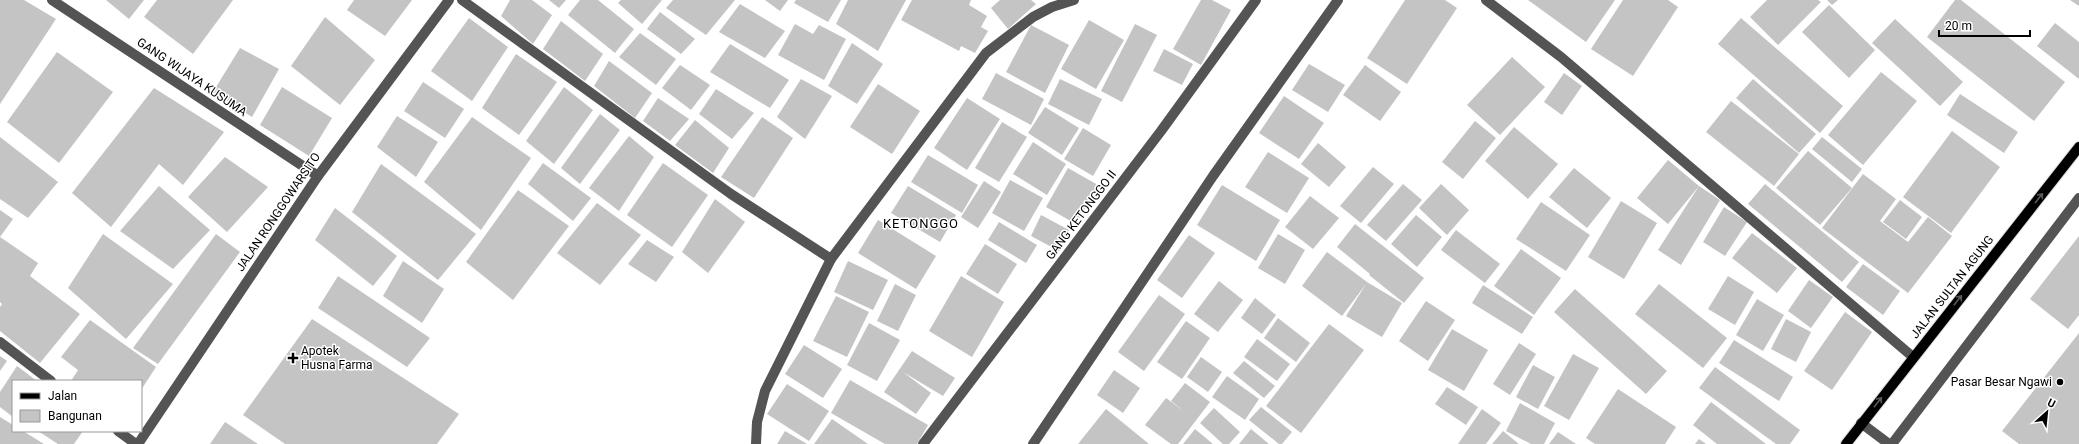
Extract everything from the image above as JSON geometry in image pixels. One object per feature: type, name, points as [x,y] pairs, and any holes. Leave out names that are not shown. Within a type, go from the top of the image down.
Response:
[{"type":"main road","name":"JALAN SULTAN AGUNG","points":[[1846,444],[2079,147]]},
{"type":"street","name":"GANG WIJAYA KUSUMA","points":[[52,0],[318,176]]},
{"type":"street","name":"JALAN RONGGOWARSITO","points":[[137,444],[318,176],[449,0]]},
{"type":"street","points":[[462,0],[731,194],[830,259]]},
{"type":"street","points":[[1043,0],[1052,7]]},
{"type":"street","points":[[756,444],[757,422],[765,390],[830,259],[986,53],[1033,17],[1052,7],[1074,0]]},
{"type":"street","name":"GANG KETONGGO II","points":[[923,444],[1161,131],[1256,0]]},
{"type":"street","points":[[1033,444],[1213,176],[1338,0]]},
{"type":"street","points":[[1486,0],[1567,62],[1913,357]]},
{"type":"street","points":[[1892,444],[2079,198]]},
{"type":"street","points":[[0,342],[50,380]]},
{"type":"street","points":[[1861,423],[1889,444]]},
{"type":"street","points":[[119,432],[137,444]]},
{"type":"building","points":[[0,0],[24,0],[56,19],[0,104]]},
{"type":"building","points":[[106,0],[144,0],[129,19]]},
{"type":"building","points":[[157,0],[233,0],[193,54],[144,17]]},
{"type":"building","points":[[354,0],[412,0],[385,36],[347,10]]},
{"type":"building","points":[[510,0],[532,0],[552,15],[533,44],[501,16]]},
{"type":"building","points":[[549,0],[566,0],[559,8]]},
{"type":"building","points":[[580,0],[598,0],[634,29],[615,53],[568,15]]},
{"type":"building","points":[[621,0],[662,0],[642,24],[618,3]]},
{"type":"building","points":[[673,0],[735,0],[706,35],[666,8]]},
{"type":"building","points":[[765,0],[788,0],[780,11]]},
{"type":"building","points":[[796,0],[841,0],[828,22],[794,3]]},
{"type":"building","points":[[848,0],[906,0],[878,51],[836,24]]},
{"type":"building","points":[[912,0],[971,0],[969,5],[987,16],[981,27],[988,31],[975,53],[961,46],[959,51],[901,20]]},
{"type":"building","points":[[1000,0],[1031,0],[1036,4],[1008,29],[991,8]]},
{"type":"building","points":[[1201,0],[1212,0],[1231,10],[1201,65],[1173,49]]},
{"type":"building","points":[[1405,0],[1445,0],[1457,8],[1407,84],[1367,58]]},
{"type":"building","points":[[1528,0],[1615,0],[1586,42]]},
{"type":"building","points":[[1623,0],[1668,0],[1678,7],[1633,76],[1591,49]]},
{"type":"building","points":[[1767,0],[1818,0],[1821,2],[1778,45],[1750,17]]},
{"type":"building","points":[[1827,0],[1838,0],[1832,5]]},
{"type":"building","points":[[1955,0],[1961,0],[2065,82],[2034,121],[1927,37]]},
{"type":"building","points":[[2070,0],[2079,0],[2079,6]]},
{"type":"building","points":[[740,4],[785,31],[765,58],[719,32]]},
{"type":"building","points":[[1829,5],[1875,50],[1849,78],[1802,32]]},
{"type":"building","points":[[660,12],[695,39],[681,54],[647,29]]},
{"type":"building","points":[[325,17],[375,60],[340,105],[291,66]]},
{"type":"building","points":[[469,18],[508,47],[472,101],[431,71]]},
{"type":"building","points":[[1741,18],[1843,106],[1820,133],[1718,44]]},
{"type":"building","points":[[1895,19],[1963,82],[1940,106],[1872,43]]},
{"type":"building","points":[[1089,20],[1124,40],[1096,89],[1061,69]]},
{"type":"building","points":[[561,21],[603,54],[585,81],[543,49]]},
{"type":"building","points":[[2055,23],[2079,42],[2079,79],[2037,46]]},
{"type":"building","points":[[795,24],[813,34],[819,25],[846,39],[824,80],[778,55]]},
{"type":"building","points":[[1135,24],[1157,35],[1122,102],[1101,91]]},
{"type":"building","points":[[1031,25],[1069,45],[1045,93],[1006,72]]},
{"type":"building","points":[[640,33],[676,59],[656,85],[619,57]]},
{"type":"building","points":[[852,43],[883,64],[857,104],[828,86]]},
{"type":"building","points":[[730,44],[789,80],[770,108],[710,72]]},
{"type":"building","points":[[240,48],[279,69],[252,117],[213,92]]},
{"type":"building","points":[[1164,49],[1193,64],[1182,85],[1153,71]]},
{"type":"building","points":[[57,52],[113,92],[59,163],[7,122]]},
{"type":"building","points":[[516,54],[557,82],[519,135],[482,108]]},
{"type":"building","points":[[1512,57],[1545,87],[1500,135],[1467,105]]},
{"type":"building","points":[[609,61],[652,93],[635,118],[594,86]]},
{"type":"building","points":[[1309,64],[1345,85],[1328,112],[1292,90]]},
{"type":"building","points":[[680,65],[710,85],[691,110],[662,88]]},
{"type":"building","points":[[1365,65],[1401,92],[1380,121],[1343,95]]},
{"type":"building","points":[[1881,72],[1917,101],[1863,165],[1828,135]]},
{"type":"building","points":[[996,73],[1044,99],[1031,125],[982,99]]},
{"type":"building","points":[[1564,73],[1582,86],[1562,115],[1544,102]]},
{"type":"building","points":[[801,79],[832,96],[805,139],[777,117]]},
{"type":"building","points":[[1060,79],[1102,99],[1089,125],[1048,104]]},
{"type":"building","points":[[1753,79],[1816,134],[1799,153],[1736,98]]},
{"type":"building","points":[[423,82],[464,109],[445,138],[404,111]]},
{"type":"building","points":[[878,84],[920,111],[892,154],[850,127]]},
{"type":"building","points":[[282,87],[332,118],[309,156],[260,125]]},
{"type":"building","points":[[564,87],[593,110],[554,164],[526,141]]},
{"type":"building","points":[[154,88],[224,132],[183,185],[159,164],[111,227],[72,193]]},
{"type":"building","points":[[716,89],[754,113],[732,139],[699,114]]},
{"type":"building","points":[[1960,94],[2018,132],[2004,153],[1947,115]]},
{"type":"building","points":[[1284,96],[1324,123],[1299,159],[1259,133]]},
{"type":"building","points":[[658,98],[689,119],[670,141],[643,121]]},
{"type":"building","points":[[967,98],[1000,119],[967,170],[934,148]]},
{"type":"building","points":[[1731,101],[1799,154],[1774,186],[1706,132]]},
{"type":"building","points":[[1045,107],[1079,128],[1062,155],[1028,133]]},
{"type":"building","points":[[600,114],[620,130],[580,184],[561,168]]},
{"type":"building","points":[[397,116],[438,142],[416,177],[377,147]]},
{"type":"building","points":[[472,117],[531,158],[481,230],[424,182]]},
{"type":"building","points":[[762,117],[793,138],[754,198],[721,177]]},
{"type":"building","points":[[695,120],[729,148],[713,173],[675,145]]},
{"type":"building","points":[[1475,121],[1496,138],[1463,179],[1442,162]]},
{"type":"building","points":[[1002,122],[1027,137],[999,182],[975,168]]},
{"type":"building","points":[[1514,127],[1558,164],[1528,199],[1485,161]]},
{"type":"building","points":[[1083,128],[1111,145],[1093,176],[1064,159]]},
{"type":"building","points":[[1952,131],[2000,167],[1951,233],[1903,197]]},
{"type":"building","points":[[629,136],[654,157],[619,211],[589,188]]},
{"type":"building","points":[[0,137],[58,182],[28,218],[0,199]]},
{"type":"building","points":[[1822,137],[1862,169],[1852,182],[1812,149]]},
{"type":"building","points":[[1033,142],[1066,164],[1047,195],[1013,174]]},
{"type":"building","points":[[1318,143],[1346,167],[1329,187],[1301,164]]},
{"type":"building","points":[[1808,151],[1852,188],[1820,225],[1776,188]]},
{"type":"building","points":[[1268,152],[1309,178],[1287,213],[1245,187]]},
{"type":"building","points":[[928,155],[978,185],[962,213],[911,182]]},
{"type":"building","points":[[225,157],[268,187],[227,232],[188,197]]},
{"type":"building","points":[[1668,160],[1699,186],[1668,224],[1637,198]]},
{"type":"building","points":[[543,163],[591,198],[573,221],[528,184]]},
{"type":"building","points":[[663,163],[708,195],[672,247],[627,215]]},
{"type":"building","points":[[381,164],[476,234],[438,280],[352,212]]},
{"type":"building","points":[[1373,167],[1394,184],[1361,223],[1340,206]]},
{"type":"building","points":[[1068,168],[1098,185],[1076,224],[1046,207]]},
{"type":"building","points":[[1574,168],[1611,198],[1587,228],[1549,197]]},
{"type":"building","points":[[1863,174],[1896,199],[1880,221],[1908,242],[1928,217],[1952,236],[1908,293],[1822,228]]},
{"type":"building","points":[[1010,180],[1043,198],[1024,231],[992,213]]},
{"type":"building","points":[[984,181],[1001,192],[978,228],[961,217]]},
{"type":"building","points":[[1403,184],[1422,200],[1386,241],[1367,225]]},
{"type":"building","points":[[1441,184],[1469,210],[1447,235],[1419,208]]},
{"type":"building","points":[[1765,184],[1859,262],[1842,282],[1748,204]]},
{"type":"building","points":[[1222,185],[1280,220],[1256,261],[1197,225]]},
{"type":"building","points":[[159,186],[210,230],[173,269],[120,231]]},
{"type":"building","points":[[908,186],[956,215],[940,242],[891,213]]},
{"type":"building","points":[[1699,186],[1720,200],[1681,265],[1658,250]]},
{"type":"building","points":[[518,190],[569,226],[513,300],[466,262]]},
{"type":"building","points":[[1310,196],[1339,218],[1313,249],[1285,227]]},
{"type":"building","points":[[715,199],[745,222],[708,273],[682,252]]},
{"type":"building","points":[[1900,200],[1922,217],[1906,239],[1883,222]]},
{"type":"building","points":[[1621,201],[1657,223],[1624,279],[1588,257]]},
{"type":"building","points":[[1541,202],[1590,235],[1566,271],[1516,239]]},
{"type":"building","points":[[597,203],[641,235],[600,285],[557,253]]},
{"type":"building","points":[[1724,207],[1747,222],[1725,256],[1703,242]]},
{"type":"building","points":[[335,208],[397,256],[373,286],[315,240]]},
{"type":"building","points":[[0,210],[13,219],[0,237]]},
{"type":"building","points":[[1041,215],[1069,230],[1059,251],[1031,236]]},
{"type":"building","points":[[1416,215],[1442,237],[1417,267],[1391,244]]},
{"type":"building","points":[[878,220],[936,256],[916,289],[858,253]]},
{"type":"building","points":[[999,222],[1037,245],[1026,263],[988,240]]},
{"type":"building","points":[[1355,224],[1424,278],[1404,303],[1337,247]]},
{"type":"building","points":[[1456,230],[1500,264],[1485,283],[1441,250]]},
{"type":"building","points":[[1752,233],[1797,268],[1777,293],[1732,258]]},
{"type":"building","points":[[103,234],[173,284],[126,339],[68,288]]},
{"type":"building","points":[[216,234],[240,252],[158,364],[133,348]]},
{"type":"building","points":[[1278,234],[1305,250],[1285,284],[1258,268]]},
{"type":"building","points":[[1189,235],[1215,253],[1182,298],[1157,280]]},
{"type":"building","points":[[2079,236],[2079,315],[2068,329],[2030,299]]},
{"type":"building","points":[[0,237],[38,263],[30,276],[80,314],[40,363],[0,331],[0,307],[2,304],[0,302]]},
{"type":"building","points":[[647,240],[674,257],[656,282],[628,264]]},
{"type":"building","points":[[985,244],[1017,264],[998,294],[966,274]]},
{"type":"building","points":[[1521,249],[1561,278],[1534,315],[1494,286]]},
{"type":"building","points":[[1327,252],[1367,282],[1402,303],[1382,337],[1346,316],[1366,284],[1342,316],[1302,286]]},
{"type":"building","points":[[403,261],[444,289],[422,323],[383,296]]},
{"type":"building","points":[[848,261],[888,280],[873,310],[834,292]]},
{"type":"building","points":[[1863,264],[1900,291],[1883,315],[1846,287]]},
{"type":"building","points":[[338,276],[430,338],[407,367],[318,308]]},
{"type":"building","points":[[961,276],[1004,302],[972,357],[929,331]]},
{"type":"building","points":[[1728,276],[1754,292],[1735,325],[1708,309]]},
{"type":"building","points":[[1809,280],[1833,297],[1811,328],[1788,311]]},
{"type":"building","points":[[1219,281],[1243,300],[1218,332],[1194,314]]},
{"type":"building","points":[[895,284],[916,295],[898,331],[877,321]]},
{"type":"building","points":[[1659,284],[1727,338],[1703,368],[1635,314]]},
{"type":"building","points":[[1483,285],[1533,317],[1522,334],[1472,303]]},
{"type":"building","points":[[1575,289],[1667,371],[1646,394],[1554,312]]},
{"type":"building","points":[[1159,295],[1185,314],[1144,371],[1118,352]]},
{"type":"building","points":[[836,296],[869,312],[847,357],[813,341]]},
{"type":"building","points":[[1255,298],[1276,315],[1262,334],[1241,318]]},
{"type":"building","points":[[1757,299],[1784,315],[1763,351],[1736,335]]},
{"type":"building","points":[[1426,301],[1455,320],[1428,361],[1399,341]]},
{"type":"building","points":[[1845,312],[1872,332],[1832,390],[1804,371]]},
{"type":"building","points":[[1278,318],[1310,343],[1296,362],[1264,338]]},
{"type":"building","points":[[312,319],[459,414],[437,444],[285,444],[243,415]]},
{"type":"building","points":[[1786,319],[1811,332],[1796,362],[1771,349]]},
{"type":"building","points":[[90,320],[156,367],[142,388],[142,380],[72,380],[78,370],[61,357]]},
{"type":"building","points":[[1186,321],[1210,338],[1182,379],[1157,362]]},
{"type":"building","points":[[869,323],[900,340],[877,381],[847,365]]},
{"type":"building","points":[[1329,324],[1364,350],[1301,433],[1266,406]]},
{"type":"building","points":[[1452,329],[1488,350],[1464,391],[1428,370]]},
{"type":"building","name":"Pasar Besar Ngawi","points":[[2079,333],[2079,444],[2019,444],[2002,431]]},
{"type":"building","points":[[1257,339],[1290,364],[1277,381],[1244,357]]},
{"type":"building","points":[[1734,340],[1793,377],[1779,401],[1719,363]]},
{"type":"building","points":[[1519,343],[1536,354],[1510,395],[1493,384]]},
{"type":"building","points":[[804,345],[842,369],[823,398],[785,374]]},
{"type":"building","points":[[912,351],[955,378],[943,396],[903,372],[931,393],[916,414],[884,392]]},
{"type":"building","points":[[1573,354],[1599,368],[1569,420],[1544,406]]},
{"type":"building","points":[[0,356],[7,361],[0,371]]},
{"type":"building","points":[[1201,357],[1222,372],[1208,392],[1187,377]]},
{"type":"building","points":[[1244,361],[1275,386],[1264,398],[1233,373]]},
{"type":"building","points":[[1533,365],[1555,377],[1538,409],[1516,397]]},
{"type":"building","points":[[17,366],[36,380],[12,380],[12,416],[0,407],[0,392]]},
{"type":"building","points":[[1715,367],[1800,430],[1790,444],[1776,444],[1699,388]]},
{"type":"building","points":[[1114,370],[1140,388],[1123,413],[1097,395]]},
{"type":"building","points":[[1227,376],[1259,399],[1245,420],[1212,397]]},
{"type":"building","points":[[850,380],[928,425],[917,444],[885,444],[831,413]]},
{"type":"building","points":[[1185,383],[1210,402],[1178,444],[1171,444],[1145,425],[1166,398],[1185,412],[1171,401]]},
{"type":"building","points":[[787,384],[829,411],[809,441],[767,414]]},
{"type":"building","points":[[1447,387],[1478,407],[1466,425],[1435,404]]},
{"type":"building","points":[[1618,389],[1676,427],[1665,444],[1595,444],[1586,438]]},
{"type":"building","points":[[1711,402],[1766,444],[1717,444],[1693,425]]},
{"type":"building","points":[[1520,403],[1555,423],[1544,444],[1531,444],[1506,431]]},
{"type":"building","points":[[1261,407],[1292,432],[1282,444],[1279,444],[1249,420]]},
{"type":"building","points":[[1214,408],[1240,432],[1229,444],[1223,444],[1200,423]]},
{"type":"building","points":[[1106,409],[1127,426],[1149,444],[1078,444]]},
{"type":"building","points":[[1482,409],[1501,423],[1486,444],[1458,444]]},
{"type":"building","points":[[0,417],[12,424],[12,432],[25,432],[44,444],[0,444]]},
{"type":"building","points":[[832,419],[868,444],[814,444]]},
{"type":"building","points":[[225,422],[258,444],[210,444]]},
{"type":"building","points":[[1195,429],[1213,444],[1183,444]]},
{"type":"building","points":[[1251,429],[1269,444],[1239,444]]},
{"type":"building","points":[[785,431],[807,444],[777,444]]},
{"type":"building","points":[[1503,431],[1519,444],[1492,444]]},
{"type":"building","points":[[40,432],[82,432],[74,444],[58,444]]},
{"type":"building","points":[[1558,432],[1576,444],[1549,444]]},
{"type":"building","points":[[1699,439],[1706,444],[1695,444]]},
{"type":"place","name":"Apotek Husna Farma","points":[[293,358]]},
{"type":"place","name":"Pasar Besar Ngawi","points":[[2060,382]]},
{"type":"district","name":"KETONGGO","points":[[921,223]]}]
